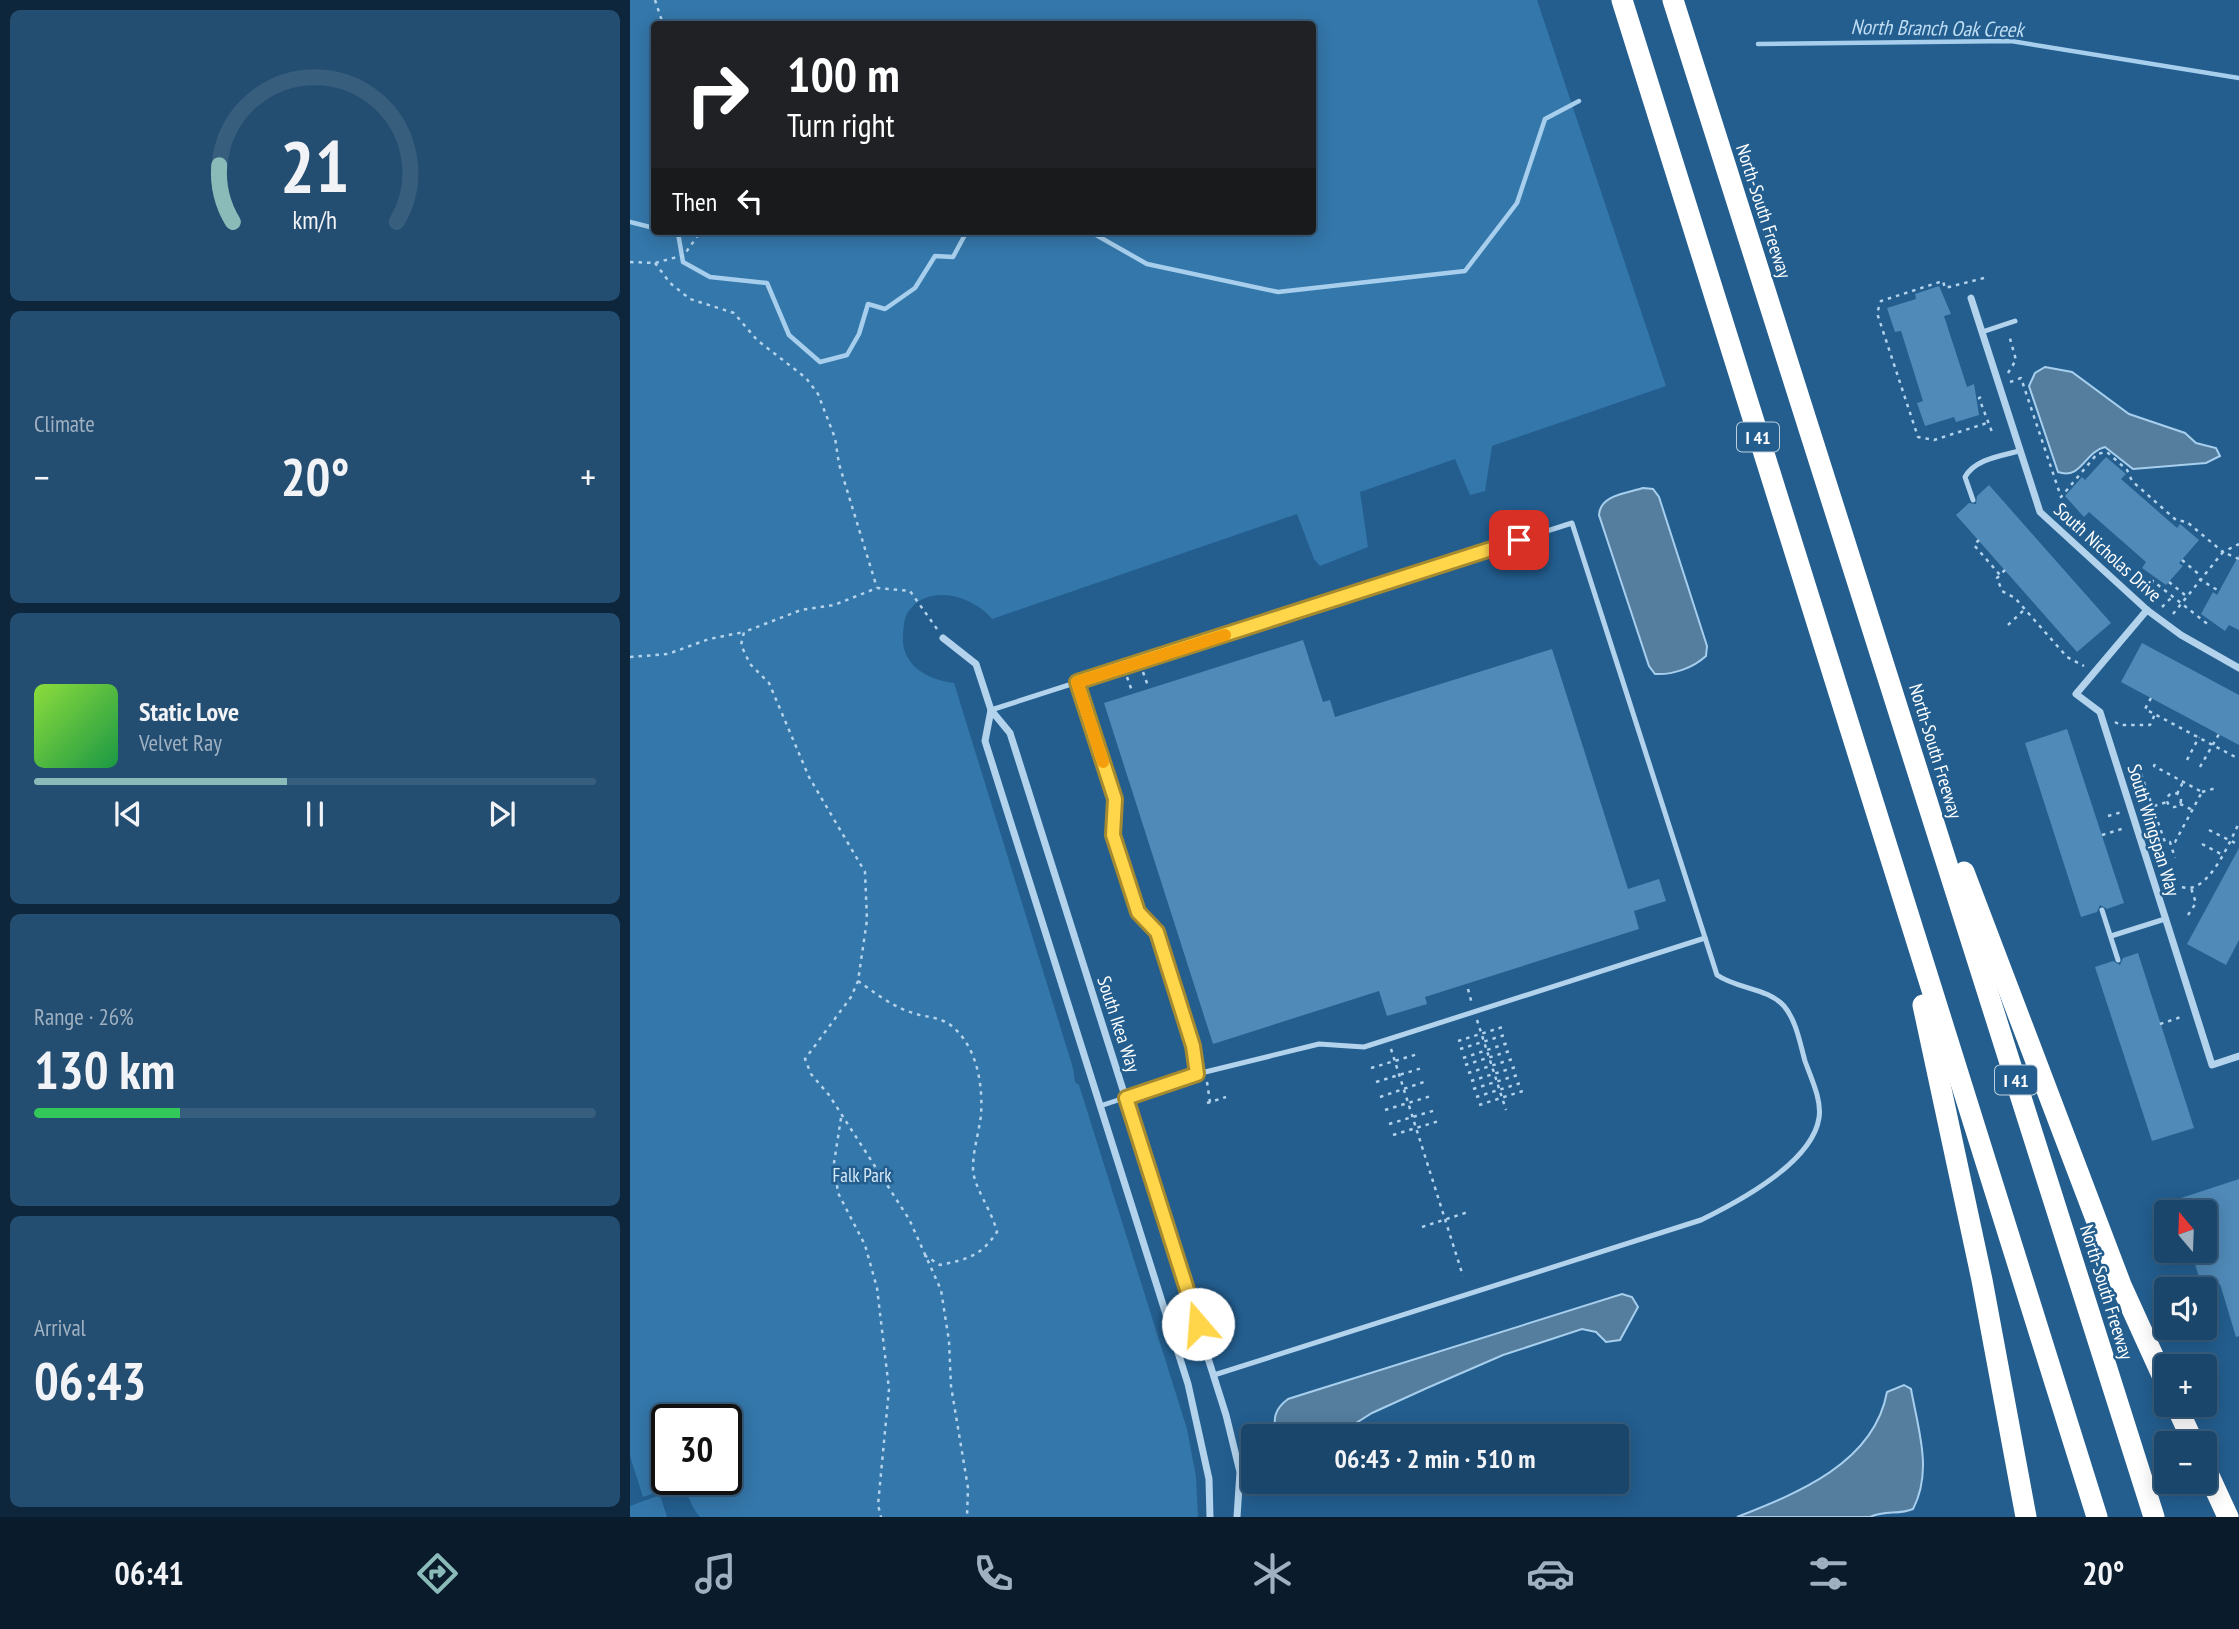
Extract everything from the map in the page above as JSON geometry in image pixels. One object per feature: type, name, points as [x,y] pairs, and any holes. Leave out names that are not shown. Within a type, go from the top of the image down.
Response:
[{"type":"highway","name":"I 41","points":[[1622,0],[2097,1517]]},
{"type":"highway","name":"North-South Freeway","points":[[1673,0],[2154,1517]]},
{"type":"highway","points":[[1879,644],[2091,1208],[2121,1285],[2154,1358]]},
{"type":"highway","points":[[1894,873],[1982,1280],[2026,1517]]},
{"type":"highway","points":[[2217,1493],[2228,1517]]},
{"type":"street","name":"South Nicholas Drive","points":[[1971,298],[2040,512],[2147,610],[2190,641],[2239,668]]},
{"type":"street","name":"South Wingspan Way","points":[[2147,610],[2076,694],[2100,712],[2212,1065],[2239,1056]]},
{"type":"street","name":"South Ikea Way","points":[[943,638],[976,664],[991,709],[1010,733],[1214,1375],[1240,1472],[1237,1517]]},
{"type":"street","name":"South Ikea Way","points":[[991,709],[985,741],[1188,1384],[1209,1479],[1210,1517]]},
{"type":"lane","points":[[1982,332],[2015,321]]},
{"type":"lane","points":[[1973,500],[1965,477],[1969,469],[1976,464],[2019,451]]},
{"type":"lane","points":[[991,709],[1572,523],[1717,975],[1729,983],[1770,995],[1784,1006],[1793,1020],[1818,1099],[1819,1116],[1814,1135],[1778,1172],[1741,1201],[1701,1220],[1214,1375]]},
{"type":"lane","points":[[1077,682],[1115,799],[1113,835],[1138,912],[1157,932],[1193,1046],[1197,1074]]},
{"type":"lane","points":[[2102,910],[2118,960]]},
{"type":"lane","points":[[2111,936],[2165,919]]},
{"type":"lane","points":[[1100,1106],[1197,1074],[1319,1044],[1364,1047],[1705,938]]},
{"type":"path","points":[[655,0],[662,21]]},
{"type":"path","points":[[630,262],[655,263],[677,258],[684,255],[698,235]]},
{"type":"path","points":[[655,263],[670,283],[691,299],[734,313],[757,340],[806,378],[818,394],[835,438],[839,464],[877,588]]},
{"type":"path","points":[[1984,278],[1945,288],[1943,281],[1893,297],[1881,301],[1877,313],[1918,437],[1934,440],[1987,423]]},
{"type":"path","points":[[2005,325],[2017,360],[2009,368],[2009,382],[2021,378],[2061,497],[2097,454],[2107,452],[2127,470],[2132,481],[2176,520],[2187,522],[2223,552],[2239,559]]},
{"type":"path","points":[[1982,397],[1979,398],[1990,433],[1992,432]]},
{"type":"path","points":[[1979,540],[1974,545],[2000,575]]},
{"type":"path","points":[[2172,615],[2185,595],[2223,552],[2239,544]]},
{"type":"path","points":[[2182,559],[2200,578],[2219,591]]},
{"type":"path","points":[[2005,570],[1997,582],[2002,591],[2015,598],[2067,657],[2087,667]]},
{"type":"path","points":[[2151,583],[2153,581],[2210,626]]},
{"type":"path","points":[[2169,582],[2185,595]]},
{"type":"path","points":[[630,657],[668,654],[709,639],[744,632],[801,610],[834,605],[877,588],[910,591],[943,638]]},
{"type":"path","points":[[2155,615],[2172,597]]},
{"type":"path","points":[[2008,625],[2025,609]]},
{"type":"path","points":[[744,632],[741,645],[750,664],[769,683],[799,747],[809,777],[865,872],[867,920],[858,981],[851,997],[805,1059],[811,1074],[829,1095],[909,1219],[941,1290],[951,1387],[968,1488],[967,1517]]},
{"type":"path","points":[[1140,662],[1147,686]]},
{"type":"path","points":[[1124,667],[1132,691]]},
{"type":"path","points":[[2151,698],[2145,709],[2239,758]]},
{"type":"path","points":[[2112,716],[2120,725],[2150,725],[2155,714]]},
{"type":"path","points":[[2200,767],[2219,734]]},
{"type":"path","points":[[2187,760],[2199,737]]},
{"type":"path","points":[[2155,764],[2154,766],[2202,792],[2216,788]]},
{"type":"path","points":[[2141,774],[2165,842],[2175,842],[2202,792]]},
{"type":"path","points":[[2179,803],[2177,794],[2183,782]]},
{"type":"path","points":[[2167,802],[2169,794],[2177,794]]},
{"type":"path","points":[[2154,806],[2167,802]]},
{"type":"path","points":[[2167,802],[2172,806],[2179,803],[2193,810]]},
{"type":"path","points":[[2182,887],[2191,888],[2207,878],[2239,823]]},
{"type":"path","points":[[2102,835],[2136,824]]},
{"type":"path","points":[[2209,830],[2239,845]]},
{"type":"path","points":[[2170,842],[2175,858]]},
{"type":"path","points":[[2203,844],[2222,854]]},
{"type":"path","points":[[2188,915],[2196,903],[2191,888]]},
{"type":"path","points":[[858,981],[884,999],[914,1014],[936,1017],[952,1027],[975,1055],[981,1112],[973,1169],[979,1192],[992,1212],[997,1232],[985,1250],[960,1260],[940,1265],[923,1254]]},
{"type":"path","points":[[1468,989],[1506,1110]]},
{"type":"path","points":[[2161,1024],[2195,1013]]},
{"type":"path","points":[[1458,1041],[1506,1026]]},
{"type":"path","points":[[1460,1049],[1508,1034]]},
{"type":"path","points":[[1388,1040],[1463,1276]]},
{"type":"path","points":[[1463,1058],[1511,1042]]},
{"type":"path","points":[[1465,1065],[1513,1050]]},
{"type":"path","points":[[1371,1068],[1418,1054]]},
{"type":"path","points":[[1468,1073],[1516,1058]]},
{"type":"path","points":[[1471,1081],[1518,1066]]},
{"type":"path","points":[[1376,1082],[1422,1068]]},
{"type":"path","points":[[1474,1089],[1521,1074]]},
{"type":"path","points":[[1380,1097],[1427,1082]]},
{"type":"path","points":[[1476,1097],[1524,1082]]},
{"type":"path","points":[[1479,1105],[1526,1090]]},
{"type":"path","points":[[1385,1110],[1431,1096]]},
{"type":"path","points":[[1207,1103],[1226,1097]]},
{"type":"path","points":[[1389,1124],[1436,1110]]},
{"type":"path","points":[[841,1117],[834,1163],[838,1193],[865,1245],[877,1288],[889,1389],[878,1505],[881,1517]]},
{"type":"path","points":[[1393,1135],[1439,1121]]},
{"type":"path","points":[[1422,1227],[1468,1212]]},
{"type":"green space","name":"Falk Park","points":[[630,0],[1537,0],[1666,386],[1492,446],[1485,491],[1470,495],[1455,459],[1360,492],[1368,547],[1320,566],[1314,559],[1297,514],[992,619],[974,604],[963,599],[939,595],[927,597],[917,603],[905,619],[903,644],[910,662],[925,674],[954,683],[1073,1068],[1075,1082],[1079,1085],[1187,1429],[1196,1477],[1198,1517],[700,1517],[687,1495],[742,1495],[742,1404],[651,1404],[651,1494],[643,1497],[630,1456]]},
{"type":"green space","points":[[660,1495],[667,1517],[630,1517],[630,1506]]},
{"type":"shaded area","points":[[2045,367],[2072,372],[2129,414],[2185,433],[2196,443],[2216,448],[2220,456],[2206,463],[2133,469],[2105,447],[2092,454],[2073,472],[2058,472],[2029,386],[2035,373]]},
{"type":"shaded area","points":[[1643,488],[1653,489],[1659,497],[1707,646],[1706,656],[1676,672],[1655,674],[1649,666],[1599,515],[1604,503],[1609,499]]},
{"type":"shaded area","points":[[1622,1294],[1632,1297],[1638,1307],[1620,1340],[1606,1342],[1596,1332],[1582,1329],[1503,1355],[1372,1413],[1355,1424],[1275,1424],[1280,1407],[1288,1399]]},
{"type":"shaded area","points":[[1904,1385],[1911,1389],[1922,1450],[1922,1480],[1913,1509],[1870,1517],[1737,1517],[1808,1486],[1830,1472],[1867,1438],[1879,1417],[1887,1392]]},
{"type":"building","points":[[1939,286],[1951,314],[1944,316],[1967,387],[1974,384],[1979,415],[1956,422],[1954,417],[1925,426],[1917,403],[1923,401],[1901,331],[1895,332],[1887,308],[1916,299],[1915,294]]},
{"type":"building","points":[[2106,457],[2126,474],[2121,479],[2177,528],[2180,524],[2199,540],[2179,563],[2183,566],[2166,585],[2142,568],[2146,562],[2089,512],[2084,517],[2065,496],[2082,477],[2085,480]]},
{"type":"building","points":[[1989,485],[2111,623],[2077,652],[1956,515],[1969,503],[1976,504],[1977,496]]},
{"type":"building","points":[[2239,555],[2239,630],[2229,625],[2225,631],[2201,614],[2213,592],[2217,595]]},
{"type":"building","points":[[1303,640],[1323,702],[1330,700],[1335,717],[1552,649],[1628,889],[1659,879],[1666,901],[1634,911],[1639,929],[1425,997],[1427,1004],[1387,1016],[1379,991],[1213,1044],[1104,703]]},
{"type":"building","points":[[2142,643],[2239,695],[2239,745],[2121,682]]},
{"type":"building","points":[[2067,729],[2124,903],[2107,909],[2100,905],[2097,912],[2081,917],[2025,743]]},
{"type":"building","points":[[2239,848],[2239,940],[2226,965],[2187,944]]},
{"type":"building","points":[[2138,953],[2194,1128],[2152,1141],[2095,967],[2113,961],[2120,965],[2123,958]]},
{"type":"building","points":[[2239,1179],[2239,1336],[2236,1337],[2220,1284],[2217,1285],[2217,1277],[2199,1277],[2195,1264],[2217,1264],[2217,1200],[2175,1200]]},
{"type":"waterway","name":"North Branch Oak Creek","points":[[1758,44],[2011,41],[2239,78]]},
{"type":"waterway","name":"North Branch Oak Creek","points":[[1096,235],[1147,264],[1278,292],[1465,271],[1517,203],[1545,119],[1579,101]]},
{"type":"waterway","name":"North Branch Oak Creek","points":[[630,222],[651,227]]},
{"type":"waterway","name":"North Branch Oak Creek","points":[[678,235],[683,262],[710,277],[767,283],[789,335],[820,362],[847,355],[859,334],[868,304],[885,309],[915,288],[935,256],[953,257],[965,235]]},
{"type":"slow traffic","points":[[1103,762],[1077,682],[1225,635]]},
{"type":"route","points":[[1198,1324],[1126,1098],[1197,1074],[1193,1046],[1157,932],[1138,912],[1113,835],[1115,799],[1077,682],[1519,540]]}]
